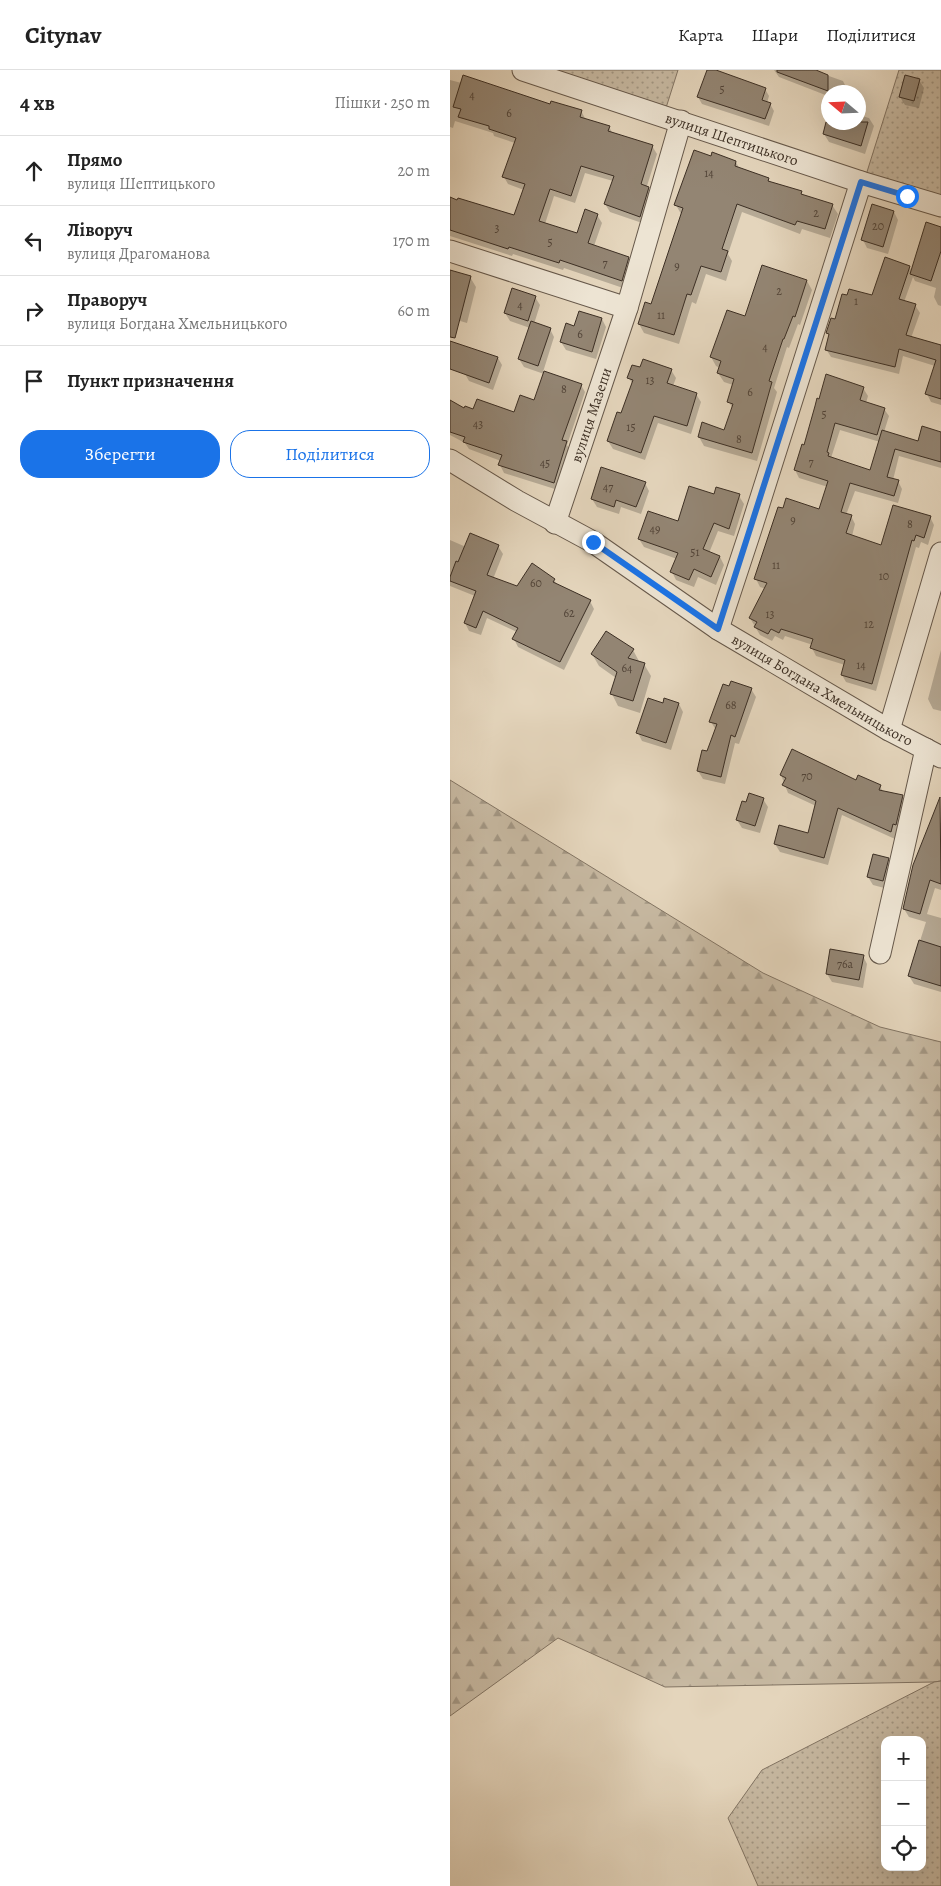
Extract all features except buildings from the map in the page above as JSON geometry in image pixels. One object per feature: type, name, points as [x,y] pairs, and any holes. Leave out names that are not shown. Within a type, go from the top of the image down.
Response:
[{"type":"street","name":"вулиця Шептицького","points":[[523,70],[861,182],[941,206]]},
{"type":"street","name":"вулиця Мазепи","points":[[555,523],[627,308],[681,122]]},
{"type":"street","points":[[718,629],[861,182]]},
{"type":"street","points":[[450,251],[627,308]]},
{"type":"street","name":"вулиця Богдана Хмельницького","points":[[450,460],[555,523],[593,542],[718,629],[890,730],[933,753]]},
{"type":"street","points":[[890,730],[941,553]]},
{"type":"street","points":[[880,953],[933,753]]},
{"type":"green space","points":[[544,70],[678,70],[665,111]]},
{"type":"green space","points":[[899,70],[941,70],[941,198],[866,175]]},
{"type":"green space","points":[[450,780],[763,973],[880,1027],[941,1042],[941,1681],[665,1687],[558,1638],[450,1716]]},
{"type":"green space","points":[[941,1681],[941,1886],[758,1886],[728,1818],[762,1770],[934,1682]]},
{"type":"route","points":[[593,542],[718,629],[861,182],[907,196]]}]
